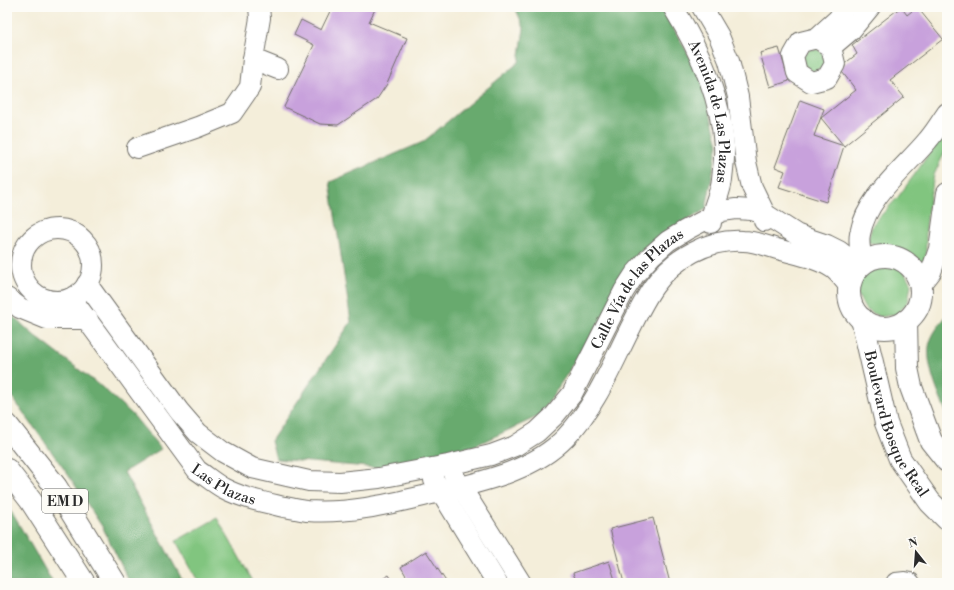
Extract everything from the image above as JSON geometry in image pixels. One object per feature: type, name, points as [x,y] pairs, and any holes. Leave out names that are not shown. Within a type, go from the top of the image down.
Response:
[{"type":"main road","points":[[882,257],[903,261],[917,276],[920,286],[921,296],[918,306],[913,314],[898,326],[888,328],[878,328],[870,325],[862,319],[855,313],[849,296],[853,276],[862,266],[872,259],[882,257]]},
{"type":"main road","name":"Boulevard Bosque Real","points":[[862,319],[886,423],[900,459],[930,502],[947,519]]},
{"type":"main road","name":"Boulevard Bosque Real","points":[[906,321],[907,368],[912,387],[931,441],[947,461]]},
{"type":"main road","name":"EM D","points":[[7,425],[56,488],[115,583]]},
{"type":"main road","name":"EM D","points":[[7,470],[31,501],[84,583]]},
{"type":"street","points":[[137,148],[232,114],[250,87],[260,18],[259,7]]},
{"type":"street","name":"Avenida de Las Plazas","points":[[673,7],[688,30],[707,73],[721,120],[724,147],[722,182],[711,216]]},
{"type":"street","name":"Avenida de Las Plazas","points":[[702,7],[719,36],[729,61],[738,97],[746,162],[752,187],[765,214]]},
{"type":"street","points":[[845,7],[824,43],[851,30],[870,7]]},
{"type":"street","points":[[253,59],[278,69]]},
{"type":"street","points":[[862,266],[859,235],[864,220],[884,189],[928,140],[947,113]]},
{"type":"street","points":[[920,286],[931,272],[939,249],[947,193]]},
{"type":"street","name":"Calle Vía de las Plazas","points":[[448,465],[491,455],[515,446],[537,432],[554,416],[572,394],[624,291],[635,274],[651,256],[668,241],[711,216],[736,208],[765,214],[796,234],[827,245],[862,266]]},
{"type":"street","points":[[754,242],[763,227],[765,214]]},
{"type":"street","points":[[711,216],[713,232],[721,243]]},
{"type":"street","points":[[62,229],[73,233],[83,240],[93,261],[92,273],[87,284],[80,292],[71,298],[59,300],[48,300],[32,291],[23,276],[21,264],[24,252],[30,242],[39,234],[50,230],[62,229]]},
{"type":"street","name":"Calle Vía de las Plazas","points":[[461,486],[494,477],[521,467],[545,454],[566,437],[587,412],[606,379],[642,305],[654,285],[682,258],[699,249],[721,243],[742,241],[754,242],[821,262],[833,269],[850,287]]},
{"type":"street","name":"Las Plazas","points":[[87,284],[179,411],[198,433],[223,452],[252,468],[309,481],[340,482],[379,478],[448,465]]},
{"type":"street","points":[[7,298],[20,308],[47,320],[88,320]]},
{"type":"street","name":"Las Plazas","points":[[71,298],[197,470],[223,488],[255,501],[306,511],[339,511],[374,508],[461,486]]},
{"type":"street","points":[[448,465],[521,583]]},
{"type":"street","points":[[429,469],[440,492],[497,583]]},
{"type":"street","points":[[896,583],[910,583]]},
{"type":"green space","points":[[515,7],[661,7],[700,74],[718,144],[706,209],[643,248],[581,353],[539,416],[474,446],[379,468],[276,459],[271,441],[351,322],[330,182],[423,142],[519,62],[524,28]]},
{"type":"green space","points":[[814,49],[822,52],[825,60],[822,68],[814,71],[806,68],[803,60],[806,52]]},
{"type":"green space","points":[[943,131],[947,133],[947,147],[934,175],[926,228],[926,255],[920,272],[907,255],[893,248],[867,242],[873,224],[898,197],[920,167]]},
{"type":"green space","points":[[887,261],[902,268],[911,284],[908,302],[897,314],[880,317],[865,309],[857,293],[859,276],[870,263]]},
{"type":"green space","points":[[7,311],[35,336],[103,388],[133,415],[161,449],[124,472],[184,583],[130,583],[103,528],[69,476],[7,390]]},
{"type":"green space","points":[[947,315],[947,414],[933,378],[929,359],[929,350],[933,335]]},
{"type":"green space","points":[[7,507],[14,516],[53,583],[7,583]]},
{"type":"green space","points":[[217,518],[254,583],[199,583],[176,541]]},
{"type":"building","points":[[332,7],[376,7],[369,22],[407,38],[387,84],[377,99],[338,125],[320,124],[284,107],[314,45],[294,35],[301,20],[321,30]]},
{"type":"building","points":[[901,7],[907,15],[917,7],[943,39],[890,80],[904,97],[844,146],[821,118],[856,90],[839,68],[857,54],[852,45]]},
{"type":"building","points":[[779,48],[789,81],[770,87],[760,53]]},
{"type":"building","points":[[800,100],[824,109],[814,136],[844,146],[826,202],[779,187],[785,171],[775,167]]},
{"type":"building","points":[[653,518],[670,583],[624,583],[610,529]]},
{"type":"building","points":[[426,551],[447,583],[406,583],[409,581],[401,567]]},
{"type":"building","points":[[609,561],[616,583],[577,583],[573,573]]},
{"type":"building","points":[[389,575],[394,583],[376,583]]}]
